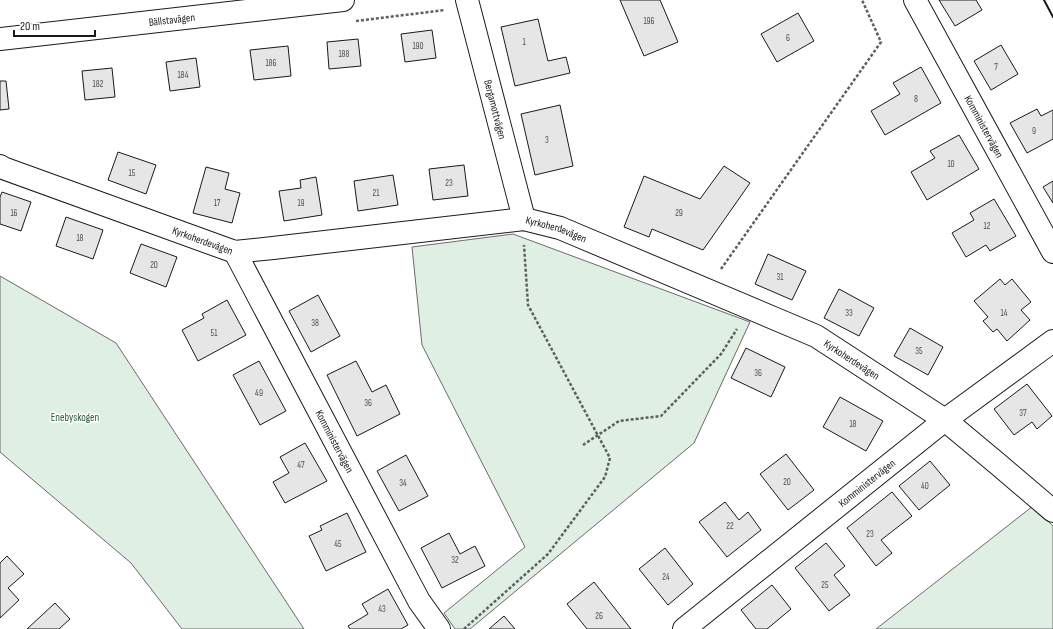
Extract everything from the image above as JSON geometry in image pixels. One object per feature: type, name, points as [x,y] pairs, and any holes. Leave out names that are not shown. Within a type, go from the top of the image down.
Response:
[{"type":"street","name":"Bällstavägen","points":[[0,39],[343,0]]},
{"type":"street","name":"Bergamottvägen","points":[[467,0],[524,219]]},
{"type":"street","name":"Komministervägen","points":[[915,0],[1053,252]]},
{"type":"street","name":"Kyrkoherdevägen","points":[[0,166],[235,252],[524,219],[560,228],[816,336],[945,420],[1053,510]]},
{"type":"street","name":"Komministervägen","points":[[235,252],[419,601],[439,629]]},
{"type":"street","name":"Komministervägen","points":[[684,629],[945,420],[1053,341]]},
{"type":"path","points":[[707,290],[881,42],[862,0]]},
{"type":"path","points":[[464,629],[548,554],[605,477],[610,458],[528,305],[524,254],[524,219]]},
{"type":"path","points":[[583,445],[619,421],[661,416],[721,354],[751,308]]},
{"type":"green space","points":[[513,234],[750,322],[694,443],[470,629],[455,629],[444,613],[525,547],[422,345],[412,247]]},
{"type":"green space","name":"Enebyskogen","points":[[0,276],[116,343],[304,629],[182,629],[131,563],[0,452]]},
{"type":"green space","points":[[1033,506],[1053,526],[1053,629],[876,629]]},
{"type":"building","points":[[620,0],[660,0],[678,42],[644,56]]},
{"type":"building","points":[[939,0],[976,0],[982,10],[955,26]]},
{"type":"building","points":[[798,13],[814,41],[777,62],[761,34]]},
{"type":"building","points":[[538,19],[548,61],[566,57],[570,73],[515,86],[501,27]]},
{"type":"building","points":[[432,30],[436,58],[405,62],[401,34]]},
{"type":"building","points":[[358,39],[361,66],[329,69],[327,42]]},
{"type":"building","points":[[1001,45],[1018,74],[991,90],[974,61]]},
{"type":"building","points":[[288,46],[291,76],[254,80],[250,50]]},
{"type":"building","points":[[196,58],[200,87],[170,91],[166,62]]},
{"type":"building","points":[[921,67],[941,103],[885,135],[871,111],[900,94],[893,83]]},
{"type":"building","points":[[112,68],[115,97],[85,100],[82,71]]},
{"type":"building","points":[[0,81],[6,81],[9,109],[0,110]]},
{"type":"building","points":[[560,105],[573,166],[535,175],[521,114]]},
{"type":"building","points":[[1037,109],[1041,116],[1053,110],[1053,139],[1027,153],[1010,123]]},
{"type":"building","points":[[959,135],[979,169],[927,200],[911,172],[935,158],[930,151]]},
{"type":"building","points":[[118,152],[156,165],[146,194],[108,180]]},
{"type":"building","points":[[464,165],[468,196],[433,200],[429,169]]},
{"type":"building","points":[[724,166],[750,183],[703,250],[652,229],[649,237],[624,227],[644,176],[700,199]]},
{"type":"building","points":[[206,167],[229,173],[225,189],[240,193],[232,223],[193,213]]},
{"type":"building","points":[[393,175],[398,205],[358,211],[354,181]]},
{"type":"building","points":[[316,177],[322,215],[284,221],[279,191],[301,188],[300,180]]},
{"type":"building","points":[[1053,181],[1053,203],[1043,187]]},
{"type":"building","points":[[2,192],[31,202],[21,231],[0,224],[0,197]]},
{"type":"building","points":[[994,199],[1016,236],[990,251],[986,245],[966,257],[952,233],[974,220],[970,213]]},
{"type":"building","points":[[66,217],[103,230],[93,259],[56,246]]},
{"type":"building","points":[[141,244],[177,257],[166,287],[130,273]]},
{"type":"building","points":[[768,254],[806,271],[792,300],[755,284]]},
{"type":"building","points":[[1000,279],[1005,285],[1012,279],[1031,302],[1021,310],[1030,320],[1007,341],[997,329],[993,332],[983,321],[988,317],[974,301]]},
{"type":"building","points":[[839,289],[874,308],[859,336],[824,318]]},
{"type":"building","points":[[318,295],[340,336],[311,352],[289,311]]},
{"type":"building","points":[[227,300],[246,335],[198,361],[182,330],[204,318],[202,314]]},
{"type":"building","points":[[910,328],[943,347],[928,375],[894,356]]},
{"type":"building","points":[[746,348],[785,367],[771,397],[731,378]]},
{"type":"building","points":[[259,361],[286,411],[260,425],[233,375]]},
{"type":"building","points":[[356,361],[372,392],[386,385],[400,414],[357,436],[327,375]]},
{"type":"building","points":[[1027,384],[1052,416],[1037,429],[1032,422],[1014,435],[994,409]]},
{"type":"building","points":[[840,397],[883,421],[866,451],[823,427]]},
{"type":"building","points":[[305,443],[327,481],[285,503],[273,482],[289,473],[280,457]]},
{"type":"building","points":[[786,454],[814,490],[788,510],[760,474]]},
{"type":"building","points":[[406,455],[428,496],[399,511],[377,471]]},
{"type":"building","points":[[930,461],[950,485],[919,510],[899,486]]},
{"type":"building","points":[[892,492],[912,516],[881,540],[892,553],[876,566],[847,528]]},
{"type":"building","points":[[725,502],[739,520],[748,512],[761,530],[727,557],[699,522]]},
{"type":"building","points":[[347,513],[366,552],[326,571],[309,536],[322,530],[320,526]]},
{"type":"building","points":[[449,533],[460,554],[475,546],[485,566],[442,588],[421,548]]},
{"type":"building","points":[[826,543],[845,566],[834,575],[850,595],[829,611],[795,568]]},
{"type":"building","points":[[665,548],[693,584],[668,605],[639,569]]},
{"type":"building","points":[[7,556],[24,574],[8,588],[19,600],[0,618],[0,563]]},
{"type":"building","points":[[594,582],[631,629],[587,629],[567,604]]},
{"type":"building","points":[[772,585],[791,609],[767,629],[756,629],[741,610]]},
{"type":"building","points":[[388,589],[408,625],[401,629],[350,629],[348,626],[368,614],[362,604]]},
{"type":"building","points":[[55,603],[70,619],[59,629],[27,629]]},
{"type":"building","points":[[504,616],[515,629],[489,629]]},
{"type":"wall","points":[[1044,0],[1053,17]]}]
